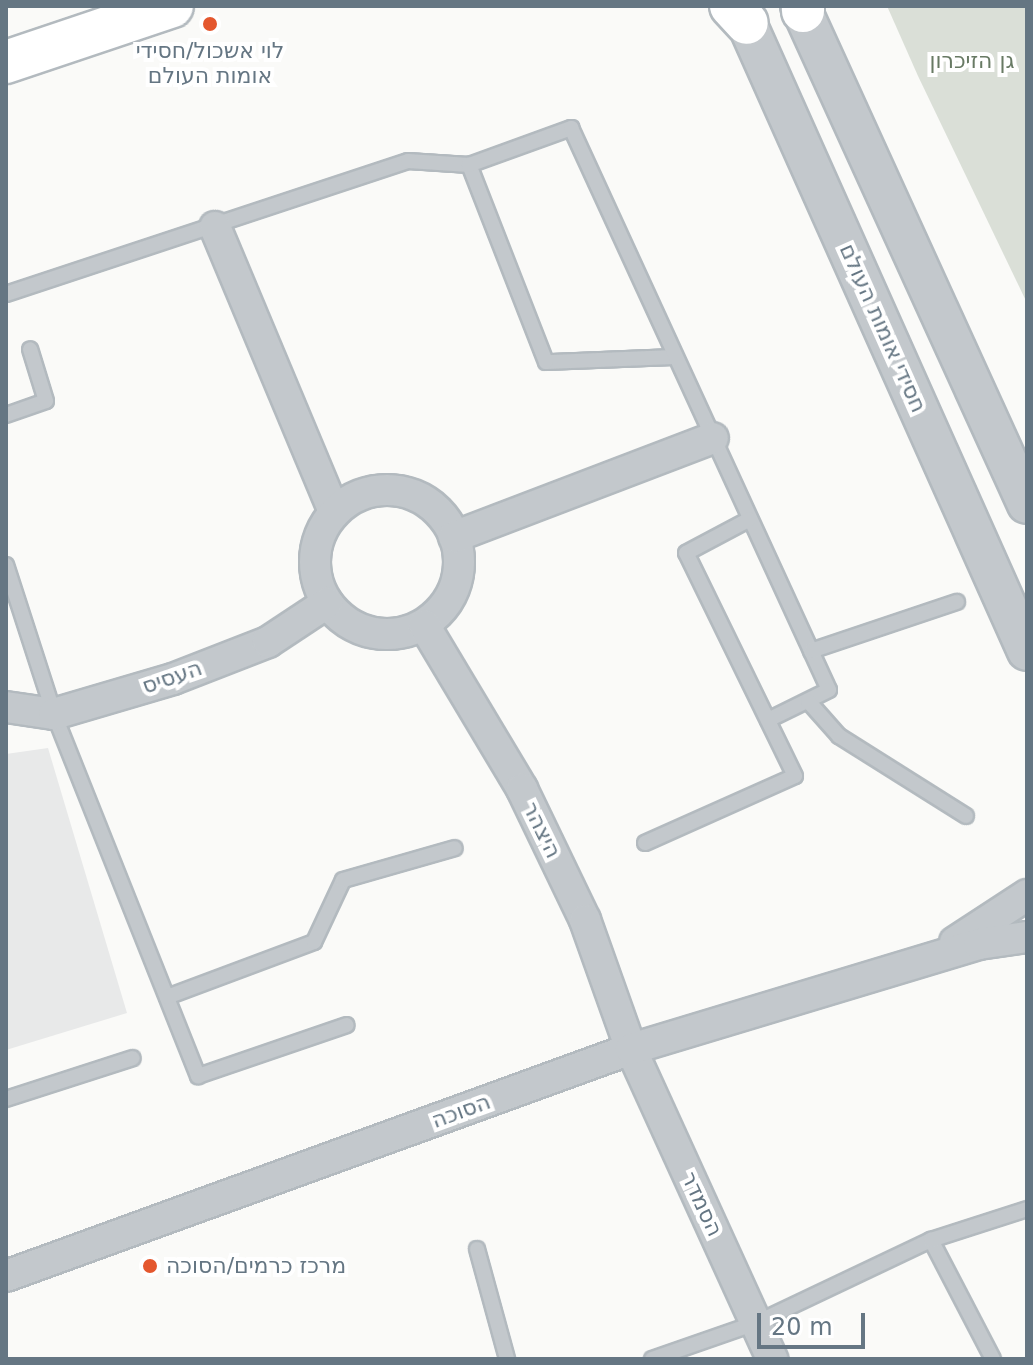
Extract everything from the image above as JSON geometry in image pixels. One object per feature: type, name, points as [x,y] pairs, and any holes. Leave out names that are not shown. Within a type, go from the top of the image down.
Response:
[{"type":"main road","points":[[6,62],[172,6]]},
{"type":"street","points":[[802,8],[1027,504]]},
{"type":"street","name":"חסידי אומות העולם","points":[[739,12],[1027,651]]},
{"type":"street","points":[[215,227],[334,512]]},
{"type":"street","points":[[454,537],[713,438]]},
{"type":"street","points":[[401,491],[424,500],[454,537],[459,557],[451,596],[424,625],[403,633],[371,632],[342,619],[327,603],[314,566],[320,537],[334,512],[354,497],[401,491]]},
{"type":"street","name":"העסיס","points":[[6,707],[54,714],[173,679],[268,642],[327,603]]},
{"type":"street","name":"היצהר","points":[[424,625],[522,789],[585,920],[631,1049]]},
{"type":"street","name":"הסוכה","points":[[920,961],[1027,895]]},
{"type":"street","name":"הסוכה","points":[[6,1276],[631,1049],[920,961],[1027,937]]},
{"type":"street","name":"הסמדר","points":[[631,1049],[772,1359]]},
{"type":"lane","points":[[6,294],[408,161],[469,165],[571,128],[673,357],[829,690],[768,720]]},
{"type":"lane","points":[[469,165],[546,362],[673,357]]},
{"type":"lane","points":[[6,415],[46,401],[30,349]]},
{"type":"lane","points":[[645,843],[795,776],[686,553],[750,519]]},
{"type":"lane","points":[[6,565],[54,714],[198,1076],[347,1025]]},
{"type":"lane","points":[[811,651],[957,602]]},
{"type":"lane","points":[[808,701],[839,736],[966,816]]},
{"type":"lane","points":[[167,997],[314,942],[343,880],[455,848]]},
{"type":"lane","points":[[6,1099],[133,1058]]},
{"type":"lane","points":[[652,1359],[756,1323],[931,1240],[1027,1209]]},
{"type":"lane","points":[[931,1240],[993,1359]]},
{"type":"lane","points":[[477,1249],[507,1359]]},
{"type":"shaded area","points":[[48,748],[127,1013],[6,1050],[6,754]]},
{"type":"green space","name":"גן הזיכרון","points":[[887,6],[1027,6],[1027,303],[918,76]]},
{"type":"place","name":"לוי אשכול/חסידי אומות העולם","points":[[210,24]]},
{"type":"place","name":"מרכז כרמים/הסוכה","points":[[150,1266]]}]
